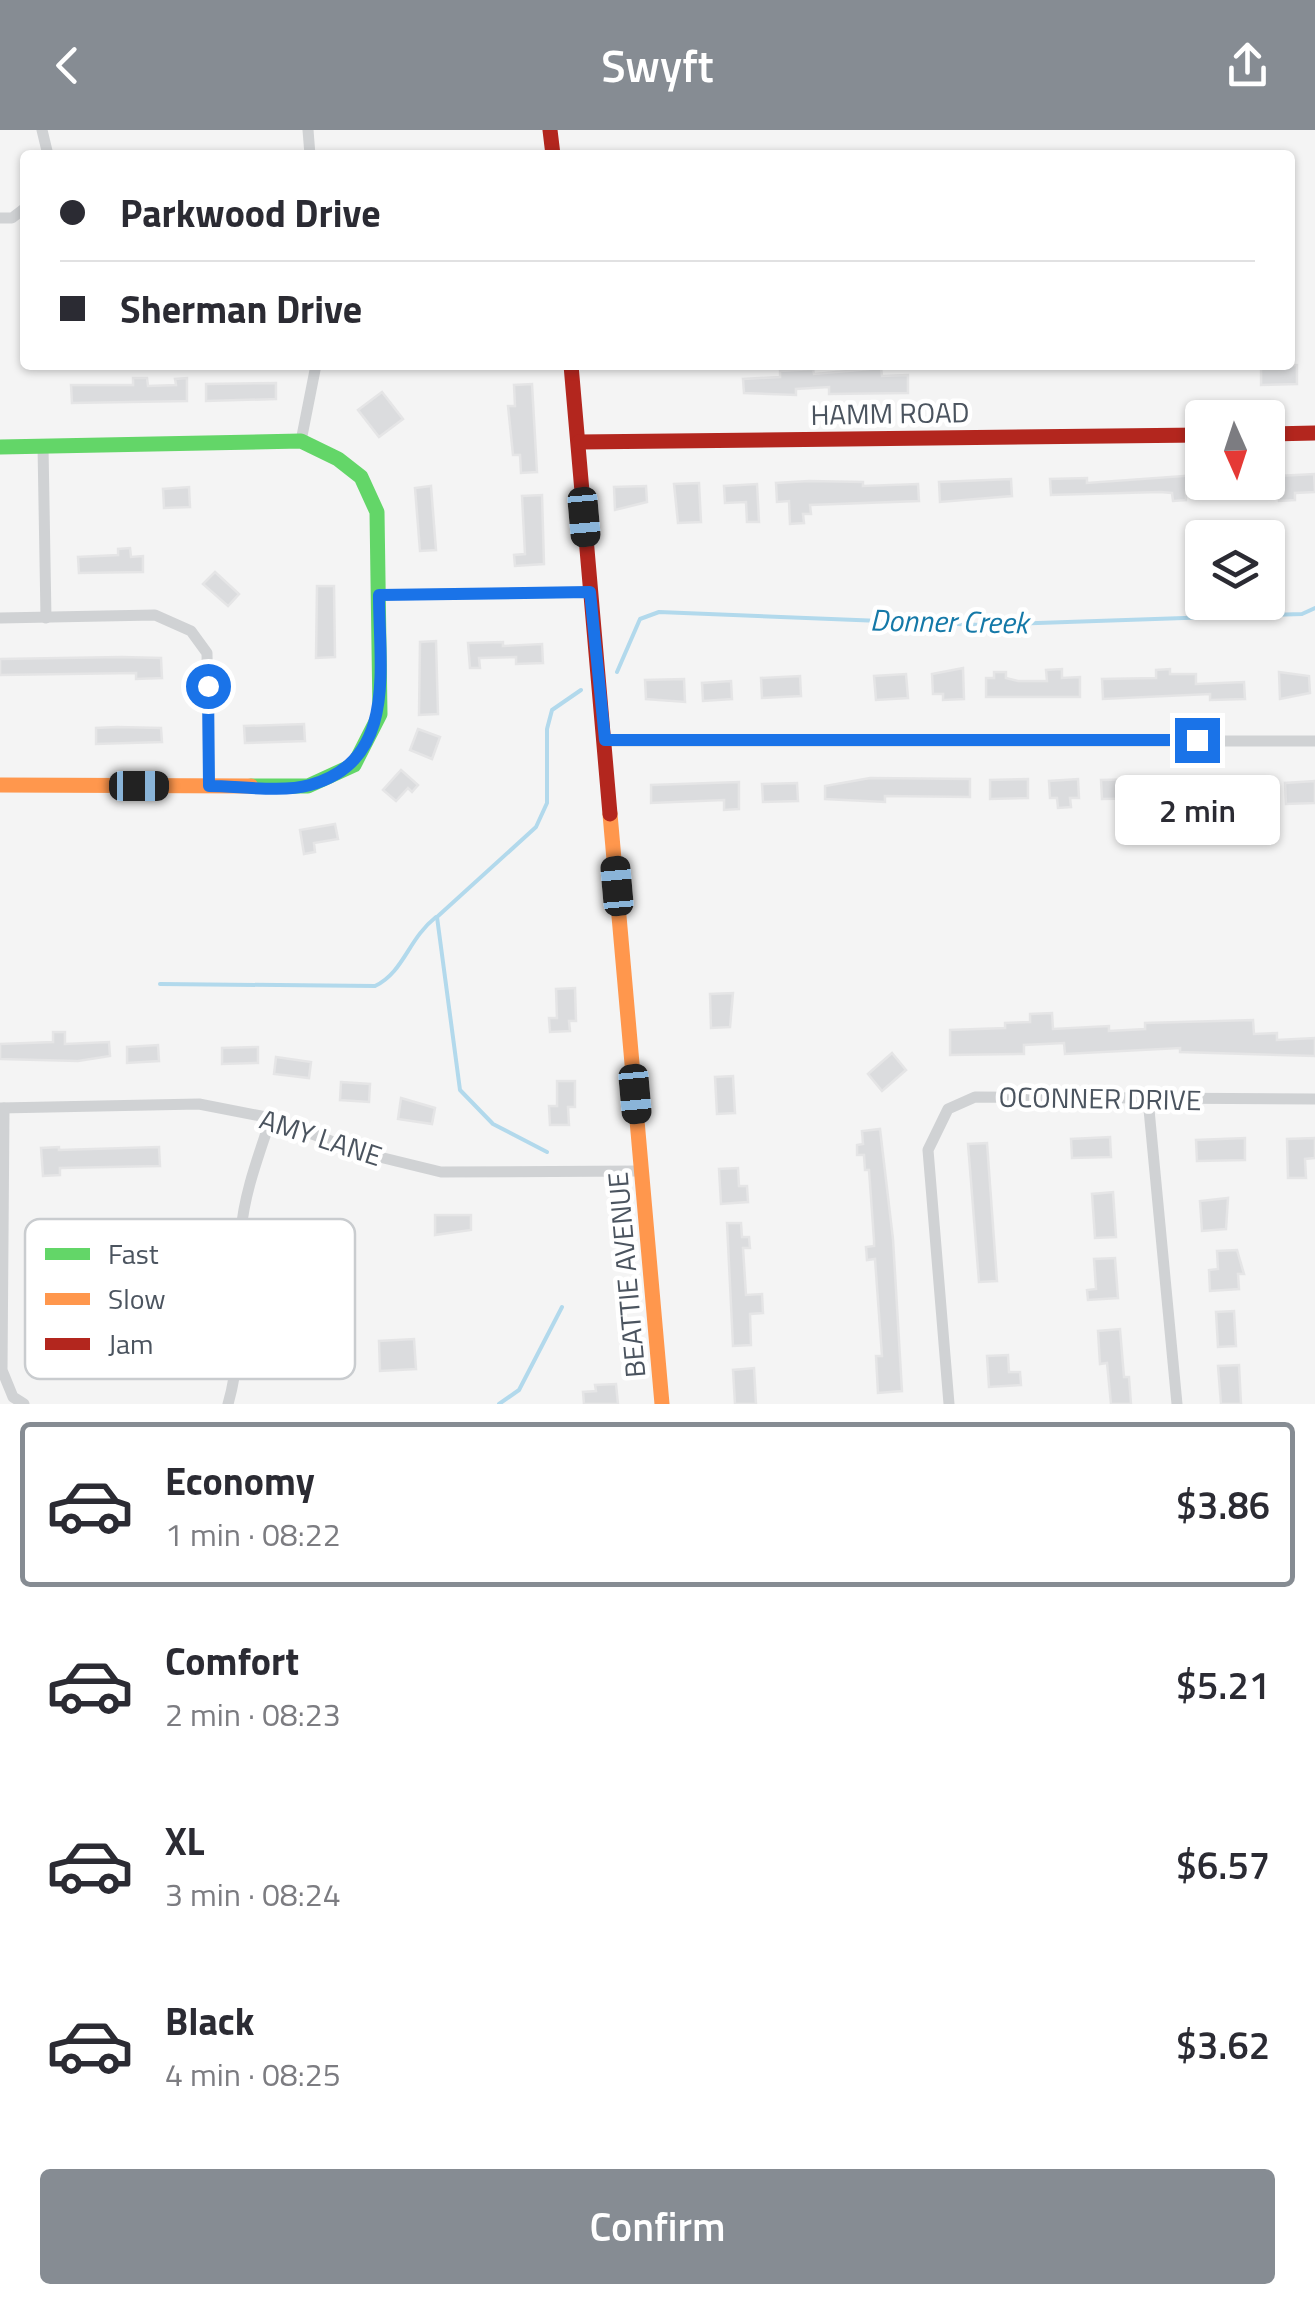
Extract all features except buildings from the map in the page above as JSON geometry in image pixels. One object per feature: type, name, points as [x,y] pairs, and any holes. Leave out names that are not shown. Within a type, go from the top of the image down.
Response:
[{"type":"street","points":[[301,441],[315,370]]},
{"type":"street","name":"BEATTIE AVENUE","points":[[572,370],[662,1404]]},
{"type":"street","points":[[1285,434],[1315,433]]},
{"type":"street","name":"HAMM ROAD","points":[[579,442],[1185,435]]},
{"type":"street","points":[[0,447],[301,441],[338,459],[360,477],[377,512],[380,714],[354,764],[308,786],[0,785]]},
{"type":"street","points":[[43,446],[46,618]]},
{"type":"street","points":[[379,595],[590,592]]},
{"type":"street","points":[[0,618],[155,614],[192,630],[207,654],[209,786]]},
{"type":"street","points":[[605,740],[1315,740]]},
{"type":"street","name":"OCONNER DRIVE","points":[[949,1404],[928,1150],[948,1109],[975,1097],[1315,1099]]},
{"type":"street","points":[[1148,1099],[1177,1404]]},
{"type":"street","name":"AMY LANE","points":[[2,1108],[199,1104],[271,1118],[359,1152],[442,1172],[641,1171]]},
{"type":"street","points":[[2,1108],[2,1370],[13,1397],[24,1404]]},
{"type":"street","points":[[244,1219],[271,1118]]},
{"type":"street","points":[[228,1404],[235,1379]]},
{"type":"waterway","name":"Donner Creek","points":[[617,672],[640,619],[659,612],[982,625],[1302,614],[1315,608]]},
{"type":"waterway","name":"Donner Creek","points":[[547,1152],[493,1124],[460,1090],[437,917],[536,827],[547,803],[547,729],[552,710],[581,690]]},
{"type":"waterway","points":[[160,984],[375,986],[393,972],[436,917]]},
{"type":"waterway","name":"Donner Creek","points":[[499,1404],[519,1390],[562,1307]]},
{"type":"traffic: fast","points":[[0,447],[301,441],[338,459],[361,477],[377,512],[380,714],[354,765],[308,786],[251,786]]},
{"type":"traffic: slow","points":[[0,785],[251,786]]},
{"type":"traffic: slow","points":[[610,814],[662,1404]]},
{"type":"traffic: jam","points":[[550,130],[552,150]]},
{"type":"traffic: jam","points":[[571,370],[610,814]]},
{"type":"traffic: jam","points":[[1285,434],[1315,433]]},
{"type":"traffic: jam","points":[[579,442],[1185,435]]},
{"type":"route","points":[[208,686],[209,786],[308,786],[354,764],[380,714],[379,595],[590,592],[605,740],[1197,740]]}]
